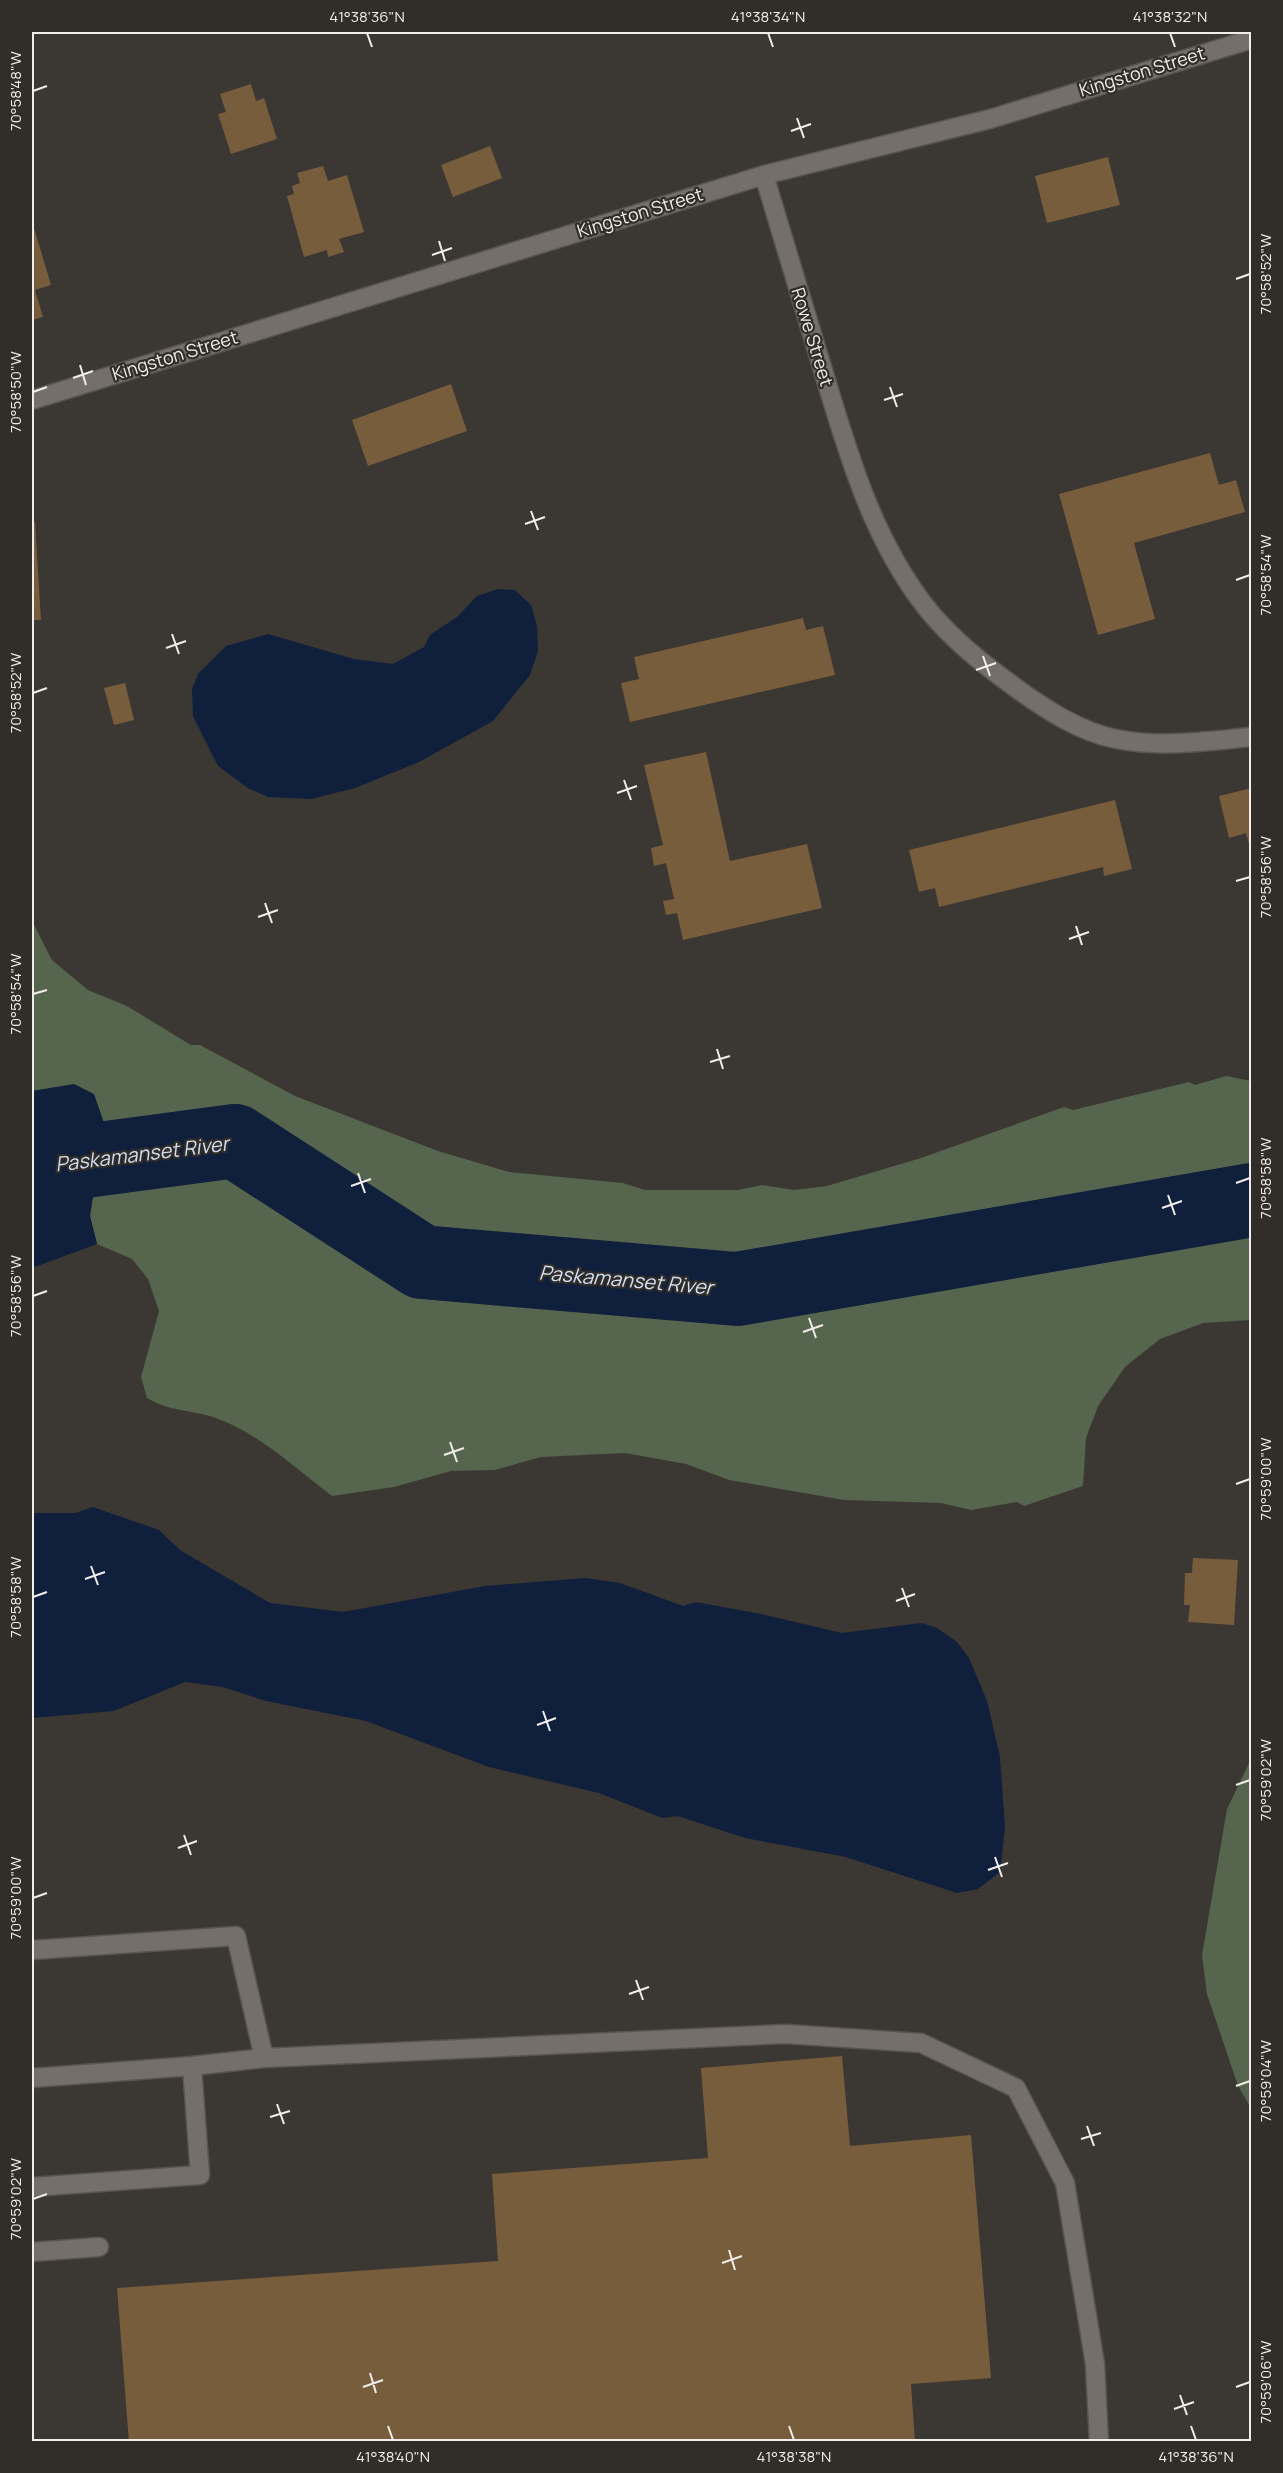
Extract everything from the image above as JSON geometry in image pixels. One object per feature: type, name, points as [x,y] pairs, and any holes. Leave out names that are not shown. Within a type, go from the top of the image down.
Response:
[{"type":"street","name":"Kingston Street","points":[[32,400],[764,175],[990,119],[1251,39]]},
{"type":"street","name":"Rowe Street","points":[[764,175],[844,441],[865,498],[900,569],[925,606],[954,638],[987,667],[1052,711],[1082,727],[1103,735],[1143,743],[1195,742],[1251,737]]},
{"type":"street","points":[[32,1950],[236,1936],[264,2058]]},
{"type":"street","points":[[32,2078],[264,2058],[786,2034],[921,2043],[1016,2088],[1065,2183],[1095,2364],[1099,2442]]},
{"type":"street","points":[[32,2187],[200,2175],[192,2066]]},
{"type":"street","points":[[32,2252],[99,2247]]},
{"type":"green space","points":[[32,921],[52,960],[88,990],[127,1006],[191,1045],[200,1045],[295,1096],[438,1151],[509,1172],[623,1183],[645,1190],[738,1190],[762,1185],[794,1190],[827,1186],[921,1158],[1064,1107],[1073,1110],[1189,1082],[1195,1085],[1226,1076],[1251,1081],[1251,1320],[1203,1323],[1160,1339],[1125,1367],[1098,1406],[1086,1438],[1083,1486],[1024,1506],[1017,1502],[971,1510],[941,1503],[844,1500],[729,1480],[686,1464],[625,1453],[541,1457],[495,1470],[451,1471],[394,1487],[332,1496],[261,1441],[230,1424],[213,1417],[171,1408],[147,1398],[141,1377],[159,1311],[148,1279],[132,1259],[97,1244],[90,1216],[104,1123],[32,1091]]},
{"type":"green space","points":[[1251,1759],[1251,2108],[1238,2086],[1207,1994],[1202,1955],[1227,1809]]},
{"type":"water","points":[[498,589],[515,590],[531,605],[537,626],[538,651],[530,675],[493,721],[419,762],[355,788],[311,799],[268,797],[248,788],[218,766],[193,716],[192,689],[198,674],[226,646],[268,634],[354,659],[393,664],[424,647],[430,635],[457,617],[477,596]]},
{"type":"water","points":[[74,1084],[94,1094],[104,1123],[90,1216],[97,1244],[32,1268],[32,1091]]},
{"type":"water","points":[[93,1507],[159,1530],[180,1550],[270,1603],[343,1612],[485,1586],[585,1578],[620,1583],[683,1606],[696,1602],[842,1633],[921,1623],[937,1628],[957,1642],[969,1658],[987,1701],[1000,1757],[1005,1827],[1000,1872],[978,1889],[957,1893],[846,1857],[745,1838],[678,1816],[662,1818],[599,1793],[489,1767],[366,1721],[266,1701],[223,1687],[185,1682],[114,1711],[32,1718],[32,1513],[75,1513]]},
{"type":"building","points":[[251,84],[256,101],[264,98],[277,139],[231,154],[218,114],[226,112],[220,94]]},
{"type":"building","points":[[490,146],[502,178],[453,197],[441,165]]},
{"type":"building","points":[[1108,157],[1120,205],[1047,223],[1035,176]]},
{"type":"building","points":[[323,166],[328,181],[347,175],[364,232],[339,239],[344,252],[328,257],[327,250],[304,257],[287,196],[294,194],[292,186],[300,183],[297,173]]},
{"type":"building","points":[[34,228],[51,285],[35,290],[43,317],[32,320],[32,229]]},
{"type":"building","points":[[451,384],[467,431],[368,466],[352,420]]},
{"type":"building","points":[[1210,453],[1219,485],[1236,480],[1245,512],[1134,543],[1155,619],[1098,635],[1059,494]]},
{"type":"building","points":[[32,522],[35,522],[41,620],[32,620]]},
{"type":"building","points":[[803,618],[806,630],[823,626],[835,675],[630,722],[621,683],[639,679],[634,657]]},
{"type":"building","points":[[125,683],[134,720],[114,725],[104,688]]},
{"type":"building","points":[[706,752],[730,861],[807,844],[822,908],[683,940],[677,913],[666,915],[663,901],[674,899],[666,863],[654,866],[651,848],[663,845],[644,765]]},
{"type":"building","points":[[1252,788],[1251,851],[1246,833],[1229,838],[1219,796]]},
{"type":"building","points":[[1115,800],[1132,869],[1104,876],[1103,867],[939,907],[935,888],[919,892],[909,850]]},
{"type":"building","points":[[1193,1558],[1238,1560],[1234,1625],[1188,1622],[1190,1605],[1184,1605],[1185,1573],[1192,1573]]},
{"type":"building","points":[[842,2056],[850,2146],[971,2135],[991,2378],[911,2384],[915,2442],[129,2442],[117,2288],[498,2261],[492,2174],[708,2158],[701,2068]]},
{"type":"waterway","name":"Paskamanset River","points":[[32,1168],[235,1141],[422,1262],[737,1289],[1252,1200]]}]
